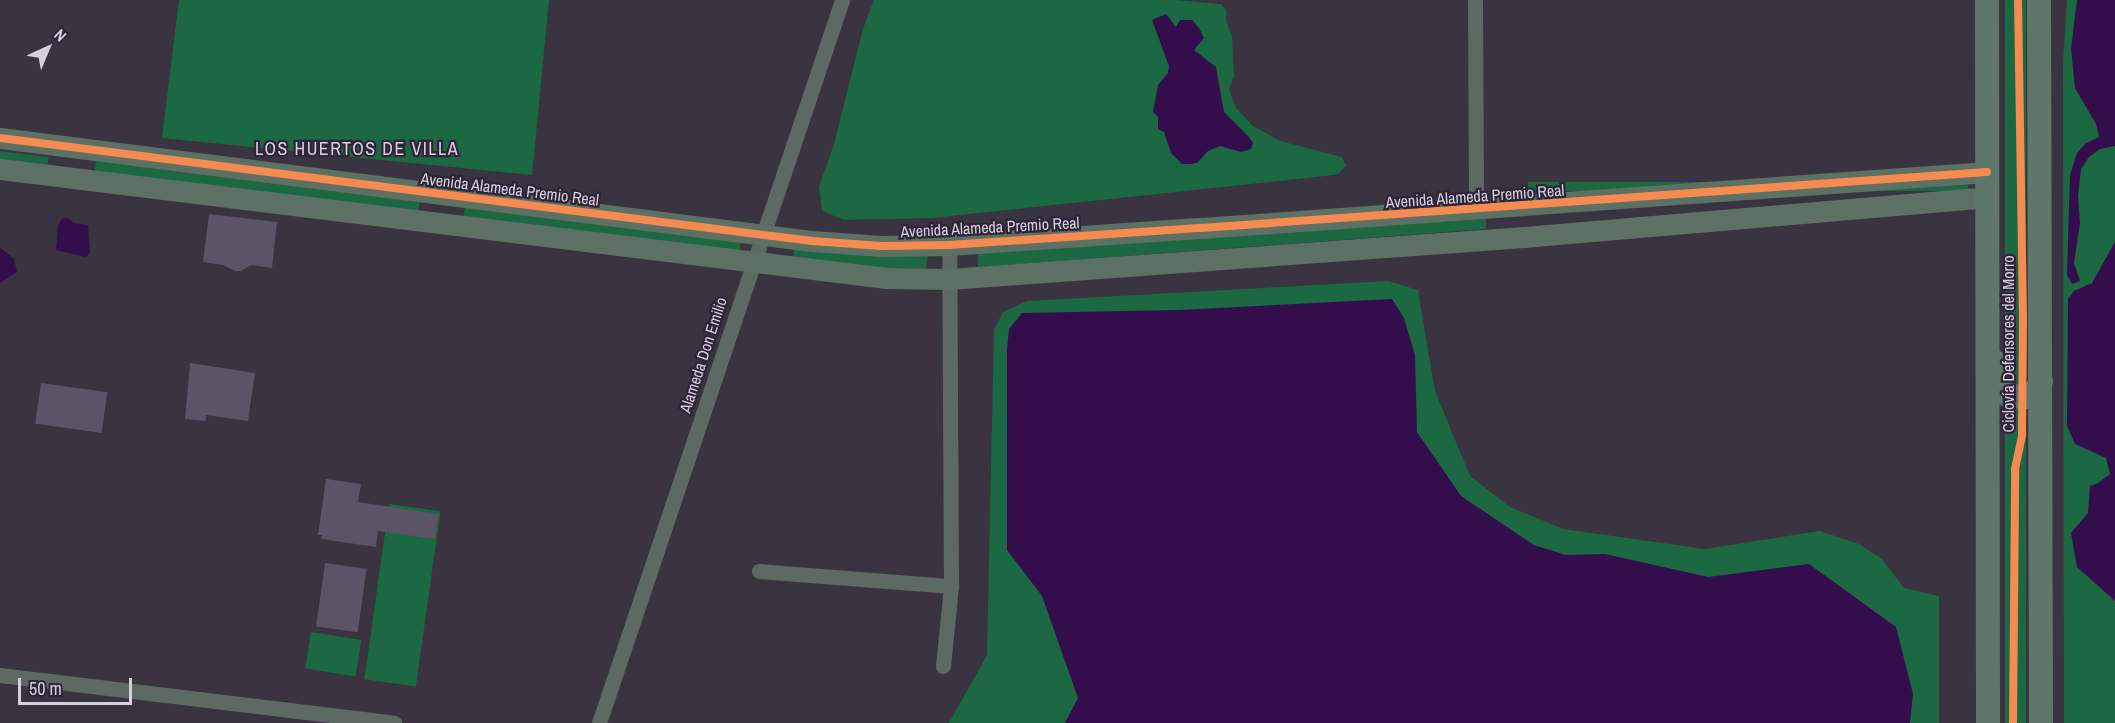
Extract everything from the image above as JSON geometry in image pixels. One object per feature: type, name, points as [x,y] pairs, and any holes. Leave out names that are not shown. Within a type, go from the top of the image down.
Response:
[{"type":"main road","points":[[1988,0],[1986,197],[1988,723]]},
{"type":"main road","points":[[2031,0],[2031,27],[2040,45]]},
{"type":"main road","points":[[2039,0],[2041,723]]},
{"type":"main road","points":[[1988,307],[1998,323],[1998,381],[2001,387],[2010,396],[2022,398],[2036,391],[2041,381]]},
{"type":"street","name":"Alameda Don Emilio","points":[[599,723],[842,0]]},
{"type":"street","points":[[1475,0],[1476,210]]},
{"type":"street","name":"Avenida Alameda Premio Real","points":[[0,138],[812,242],[882,246],[949,245],[1476,210],[1987,172]]},
{"type":"street","points":[[0,170],[886,278],[950,279],[1523,237],[1986,197]]},
{"type":"street","points":[[943,666],[951,586],[949,245]]},
{"type":"street","points":[[759,571],[951,586]]},
{"type":"street","points":[[0,675],[394,723]]},
{"type":"green space","points":[[179,0],[549,0],[532,175],[162,138]]},
{"type":"green space","points":[[874,0],[1176,0],[1221,4],[1226,10],[1226,21],[1232,36],[1234,76],[1229,89],[1236,108],[1253,126],[1280,141],[1342,157],[1346,166],[1338,174],[1325,176],[932,218],[844,220],[822,211],[819,187],[834,144],[863,29]]},
{"type":"green space","points":[[2005,0],[2026,0],[2026,723],[2005,723]]},
{"type":"green space","points":[[2067,0],[2115,0],[2115,723],[2064,723],[2063,62]]},
{"type":"green space","points":[[0,151],[49,157],[47,169],[0,163]]},
{"type":"green space","points":[[96,161],[420,201],[418,214],[94,174]]},
{"type":"green space","points":[[1528,182],[1968,182],[1968,191],[1528,191]]},
{"type":"green space","points":[[465,206],[741,240],[739,254],[463,220]]},
{"type":"green space","points":[[1486,219],[1486,229],[978,267],[978,251]]},
{"type":"green space","points":[[794,247],[928,254],[926,269],[880,268],[793,259]]},
{"type":"green space","points":[[1388,281],[1418,290],[1435,391],[1470,476],[1510,507],[1563,529],[1705,549],[1820,531],[1859,544],[1882,559],[1904,588],[1939,596],[1939,723],[949,723],[987,655],[994,330],[1003,312],[1027,301]]},
{"type":"green space","points":[[389,504],[440,511],[416,687],[364,679]]},
{"type":"green space","points":[[311,632],[361,640],[356,677],[305,669]]},
{"type":"shaded area","points":[[2077,0],[2115,0],[2115,146],[2100,149],[2089,157],[2081,169],[2078,196],[2080,223],[2074,263],[2080,281],[2072,284],[2067,275],[2070,175],[2077,153],[2086,143],[2099,137],[2096,124],[2075,88],[2071,49]]},
{"type":"shaded area","points":[[1166,14],[1176,27],[1180,20],[1192,20],[1199,28],[1204,38],[1194,50],[1216,67],[1224,112],[1249,137],[1253,143],[1251,149],[1241,152],[1220,146],[1208,151],[1197,163],[1191,164],[1182,164],[1171,153],[1164,132],[1158,129],[1158,117],[1153,112],[1158,85],[1168,73],[1169,66],[1152,20]]},
{"type":"shaded area","points":[[68,218],[74,223],[88,225],[90,252],[86,257],[56,250],[58,225],[62,219]]},
{"type":"shaded area","points":[[2115,242],[2115,601],[2077,567],[2071,533],[2088,513],[2090,486],[2110,474],[2106,458],[2075,444],[2067,426],[2068,299],[2074,291],[2092,283]]},
{"type":"shaded area","points":[[0,247],[14,259],[17,272],[0,283]]},
{"type":"shaded area","points":[[1392,299],[1404,318],[1415,355],[1417,432],[1461,496],[1534,545],[1566,555],[1605,554],[1708,577],[1809,564],[1896,627],[1913,694],[1910,723],[1065,723],[1078,698],[1042,596],[1007,550],[1007,350],[1009,329],[1022,313],[1179,310]]},
{"type":"building","points":[[209,214],[277,222],[272,268],[251,265],[241,271],[235,271],[223,265],[203,262]]},
{"type":"building","points":[[190,363],[255,373],[248,421],[206,415],[206,421],[185,419]]},
{"type":"building","points":[[41,383],[107,392],[102,433],[35,424]]},
{"type":"building","points":[[326,479],[361,484],[358,502],[438,514],[435,539],[378,531],[376,547],[321,539],[322,535],[318,535]]},
{"type":"building","points":[[325,563],[367,569],[358,632],[316,626]]},
{"type":"cycle path","name":"Ciclovía Defensores del Morro","points":[[2013,723],[2015,469],[2022,435],[2023,317],[2018,0]]},
{"type":"cycle path","points":[[0,138],[812,241],[882,246],[949,245],[1987,172]]},
{"type":"district","name":"LOS HUERTOS DE VILLA","points":[[357,149]]}]
